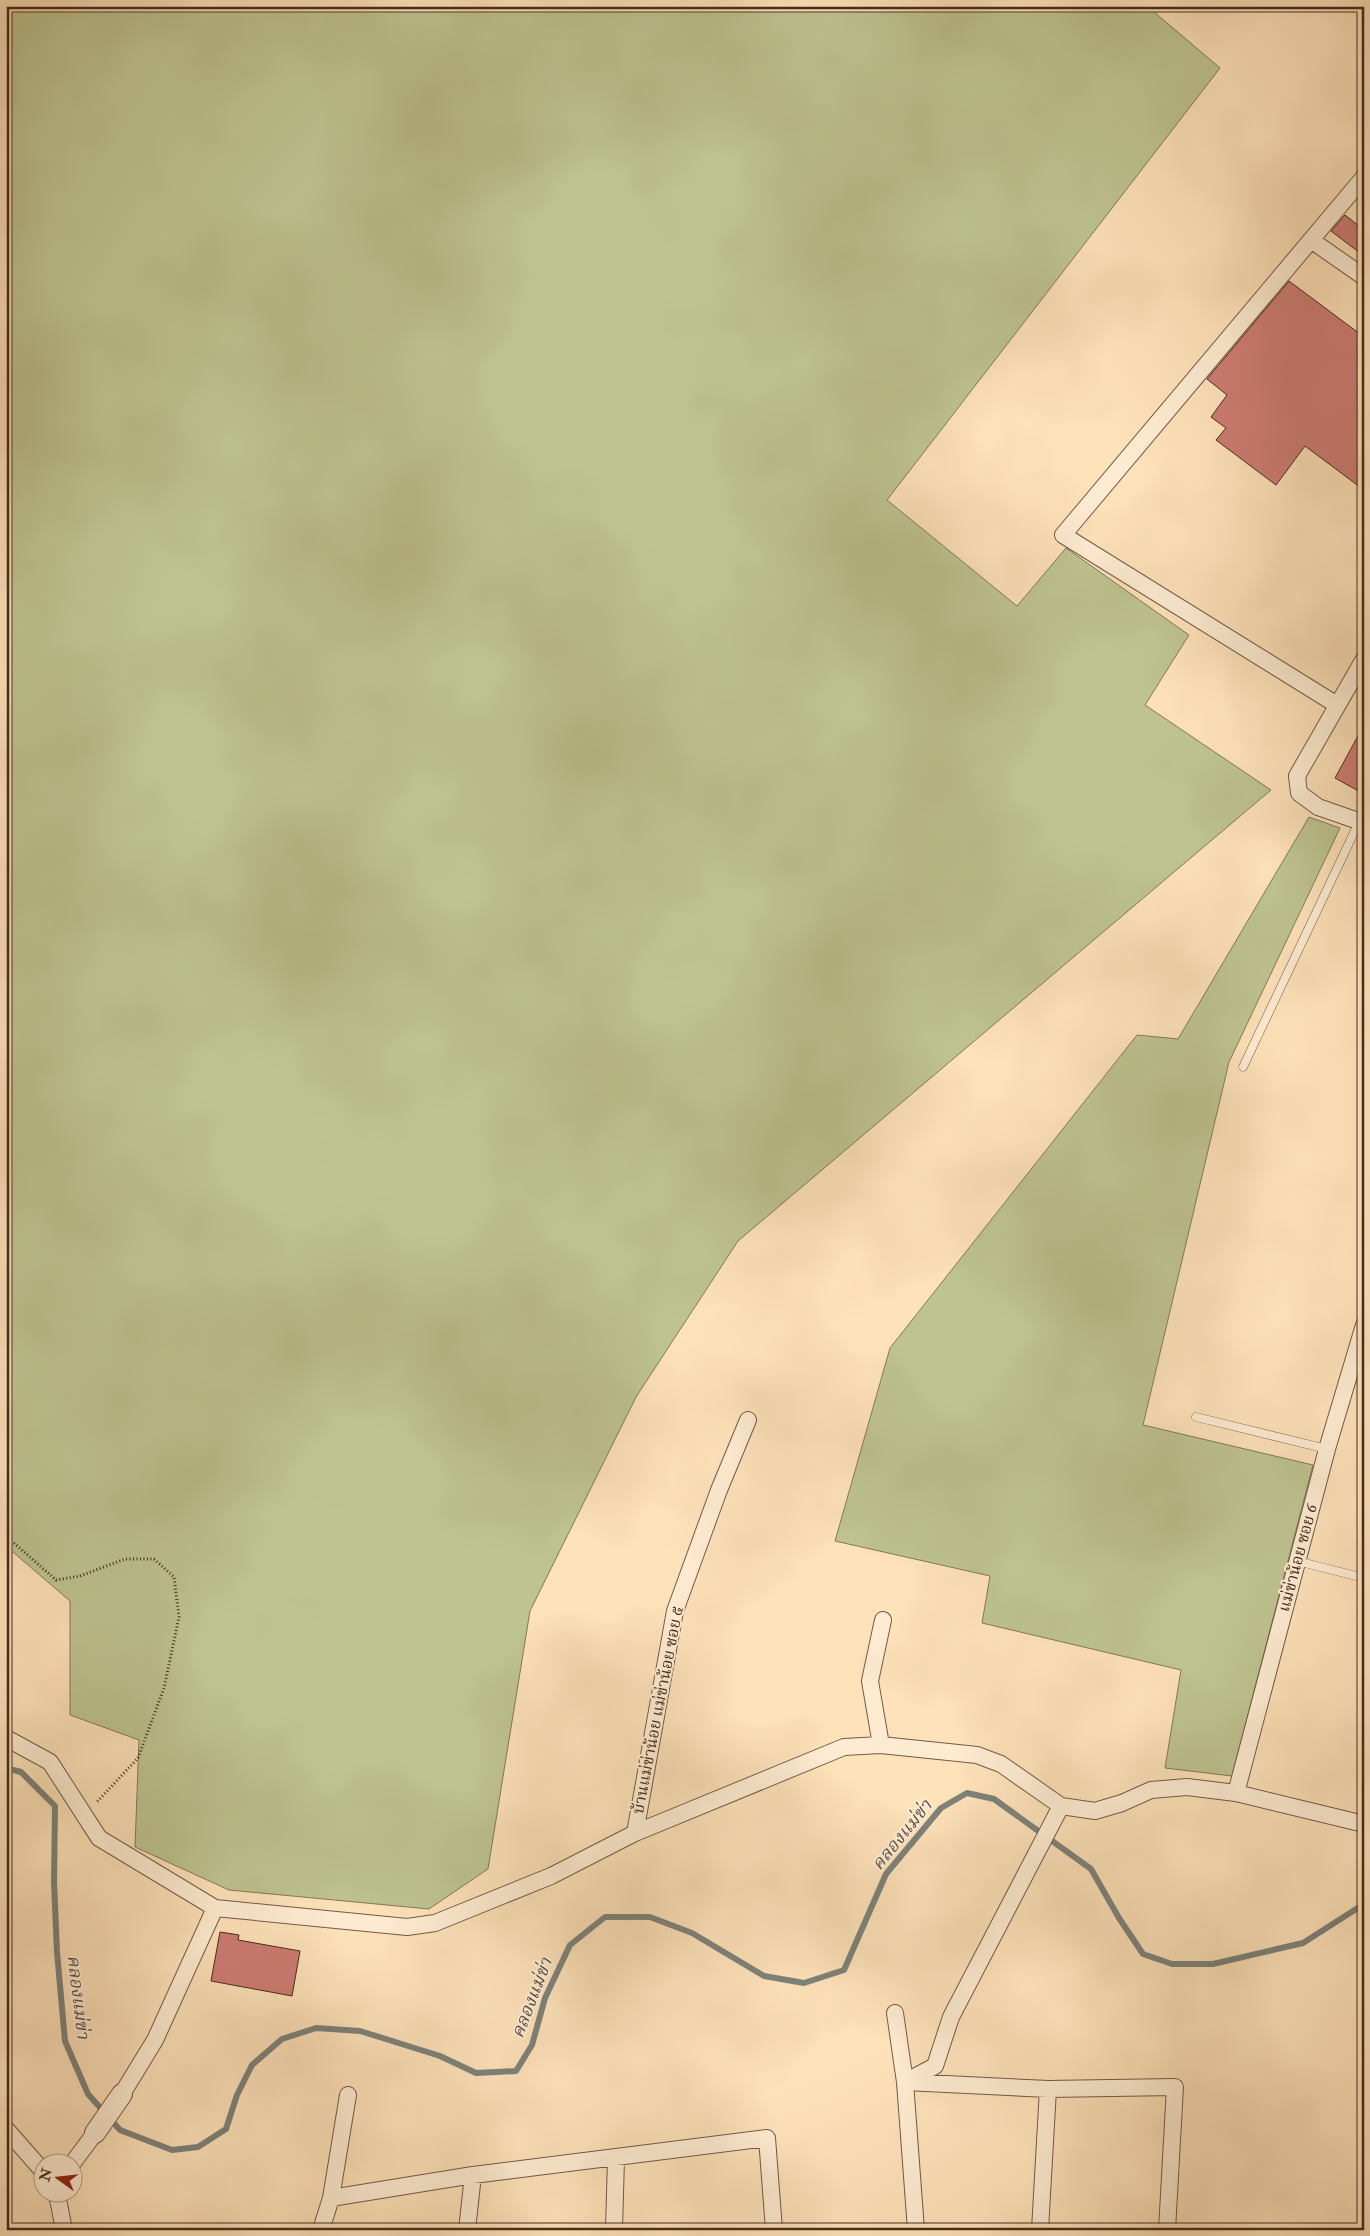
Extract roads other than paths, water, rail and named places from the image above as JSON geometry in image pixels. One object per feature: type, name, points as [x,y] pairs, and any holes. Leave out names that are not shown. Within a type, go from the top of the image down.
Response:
[{"type":"street","points":[[1337,705],[1063,535],[1364,178]]},
{"type":"street","points":[[1311,240],[1364,277]]},
{"type":"street","points":[[1361,822],[1318,807],[1299,793],[1296,776],[1364,659]]},
{"type":"street","name":"แม่ข่าน้อย ซอย 6","points":[[1236,1793],[1327,1449],[1364,1325]]},
{"type":"street","name":"บ้านแม่ข่าน้อย แม่ข่าน้อย ซอย ๕","points":[[635,1833],[674,1611],[719,1490],[748,1420]]},
{"type":"street","points":[[881,1745],[870,1680],[883,1620]]},
{"type":"street","points":[[6,1738],[50,1762],[98,1838],[215,1908],[407,1927],[435,1923],[552,1876],[635,1833],[844,1747],[881,1745],[977,1755],[1001,1764],[1061,1806],[1095,1810],[1122,1803],[1150,1790],[1187,1787],[1236,1793],[1364,1824]]},
{"type":"street","points":[[905,2082],[935,2066],[951,2017],[1061,1806]]},
{"type":"street","points":[[79,2154],[122,2094],[154,2040],[215,1908]]},
{"type":"street","points":[[895,2013],[905,2082],[916,2230]]},
{"type":"street","points":[[905,2082],[1048,2089],[1175,2087],[1167,2230]]},
{"type":"street","points":[[1040,2230],[1048,2089]]},
{"type":"street","points":[[321,2230],[331,2198],[348,2095]]},
{"type":"street","points":[[6,2129],[32,2159]]},
{"type":"street","points":[[331,2198],[473,2175],[767,2138],[774,2230]]},
{"type":"street","points":[[614,2230],[616,2158]]},
{"type":"street","points":[[467,2230],[473,2175]]},
{"type":"street","points":[[59,2204],[64,2230]]},
{"type":"lane","points":[[1243,1067],[1361,822]]},
{"type":"lane","points":[[1196,1417],[1327,1449]]},
{"type":"lane","points":[[1297,1561],[1364,1578]]},
{"type":"waterway","name":"คลองแม่ข่า","points":[[6,1768],[21,1772],[55,1806],[54,1882],[57,1952],[65,2041],[88,2094],[120,2130],[172,2150],[198,2147],[226,2129],[237,2095],[252,2065],[282,2039],[316,2028],[360,2031],[440,2056],[476,2073],[516,2071],[532,2045],[545,1998],[570,1945],[605,1917],[650,1917],[692,1933],[764,1976],[804,1983],[844,1970],[886,1874],[941,1808],[967,1793],[994,1799],[1091,1869],[1119,1918],[1143,1954],[1172,1964],[1213,1964],[1303,1943],[1364,1904]]}]
